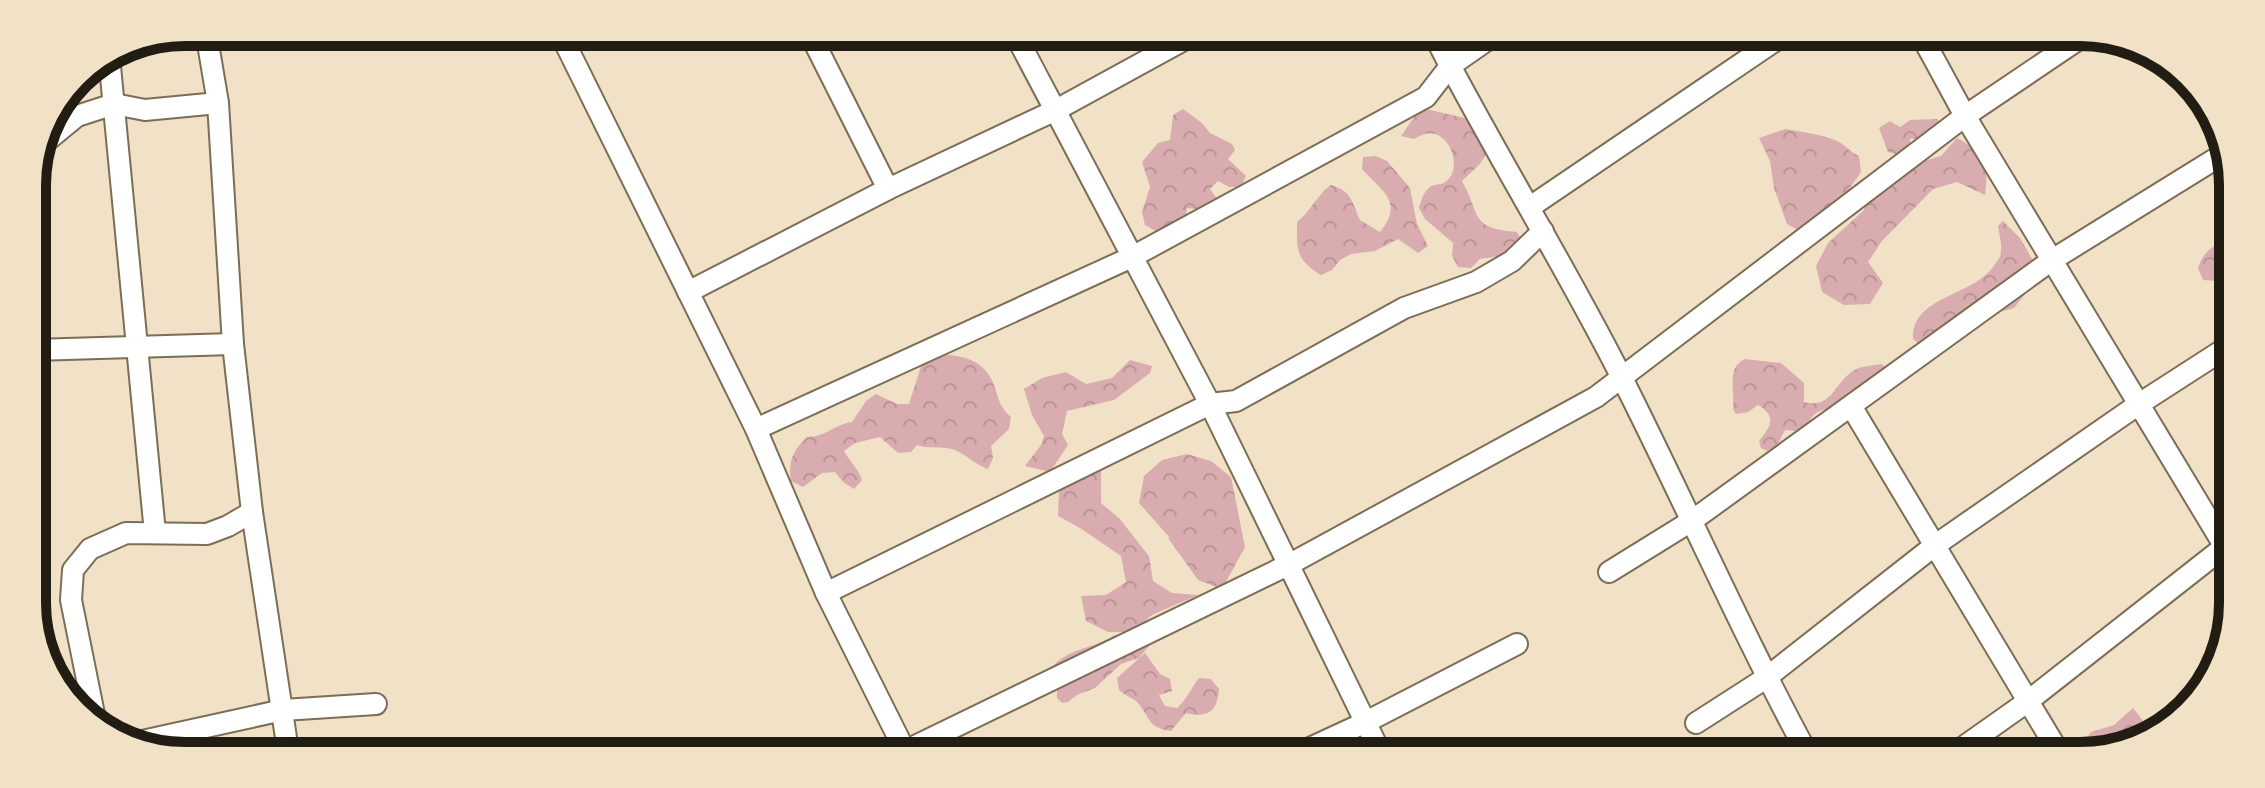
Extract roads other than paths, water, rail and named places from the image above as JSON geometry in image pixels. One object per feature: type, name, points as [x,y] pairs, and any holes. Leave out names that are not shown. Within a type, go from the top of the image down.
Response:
[{"type":"street","points":[[208,46],[218,103],[233,344],[252,512],[287,742]]},
{"type":"street","points":[[566,46],[756,429],[826,593],[901,742]]},
{"type":"street","points":[[816,46],[888,189]]},
{"type":"street","points":[[1021,46],[1210,404],[1374,742]]},
{"type":"street","points":[[688,292],[888,189],[1056,110],[1173,46]]},
{"type":"street","points":[[1440,46],[1622,377],[1766,678],[1801,742]]},
{"type":"street","points":[[756,429],[1132,257],[1426,97],[1450,66],[1479,46]]},
{"type":"street","points":[[1530,207],[1767,46]]},
{"type":"street","points":[[1927,46],[1965,116],[2219,534]]},
{"type":"street","points":[[926,742],[1290,564],[1596,397],[1965,116],[2069,46]]},
{"type":"street","points":[[110,69],[155,533]]},
{"type":"street","points":[[57,132],[77,116],[114,104],[145,110],[218,103]]},
{"type":"street","points":[[1609,572],[1693,520],[2052,260],[2216,158]]},
{"type":"street","points":[[826,593],[1210,404],[1236,401],[1404,308],[1476,282],[1512,261],[1543,231]]},
{"type":"street","points":[[46,350],[233,344]]},
{"type":"street","points":[[1696,723],[1766,678],[1934,546],[2219,352]]},
{"type":"street","points":[[1851,406],[2052,742]]},
{"type":"street","points":[[92,706],[71,600],[73,570],[90,549],[126,533],[207,534],[252,512]]},
{"type":"street","points":[[1970,742],[2219,553]]},
{"type":"street","points":[[1323,742],[1517,644]]},
{"type":"street","points":[[155,738],[283,710],[376,704]]}]
